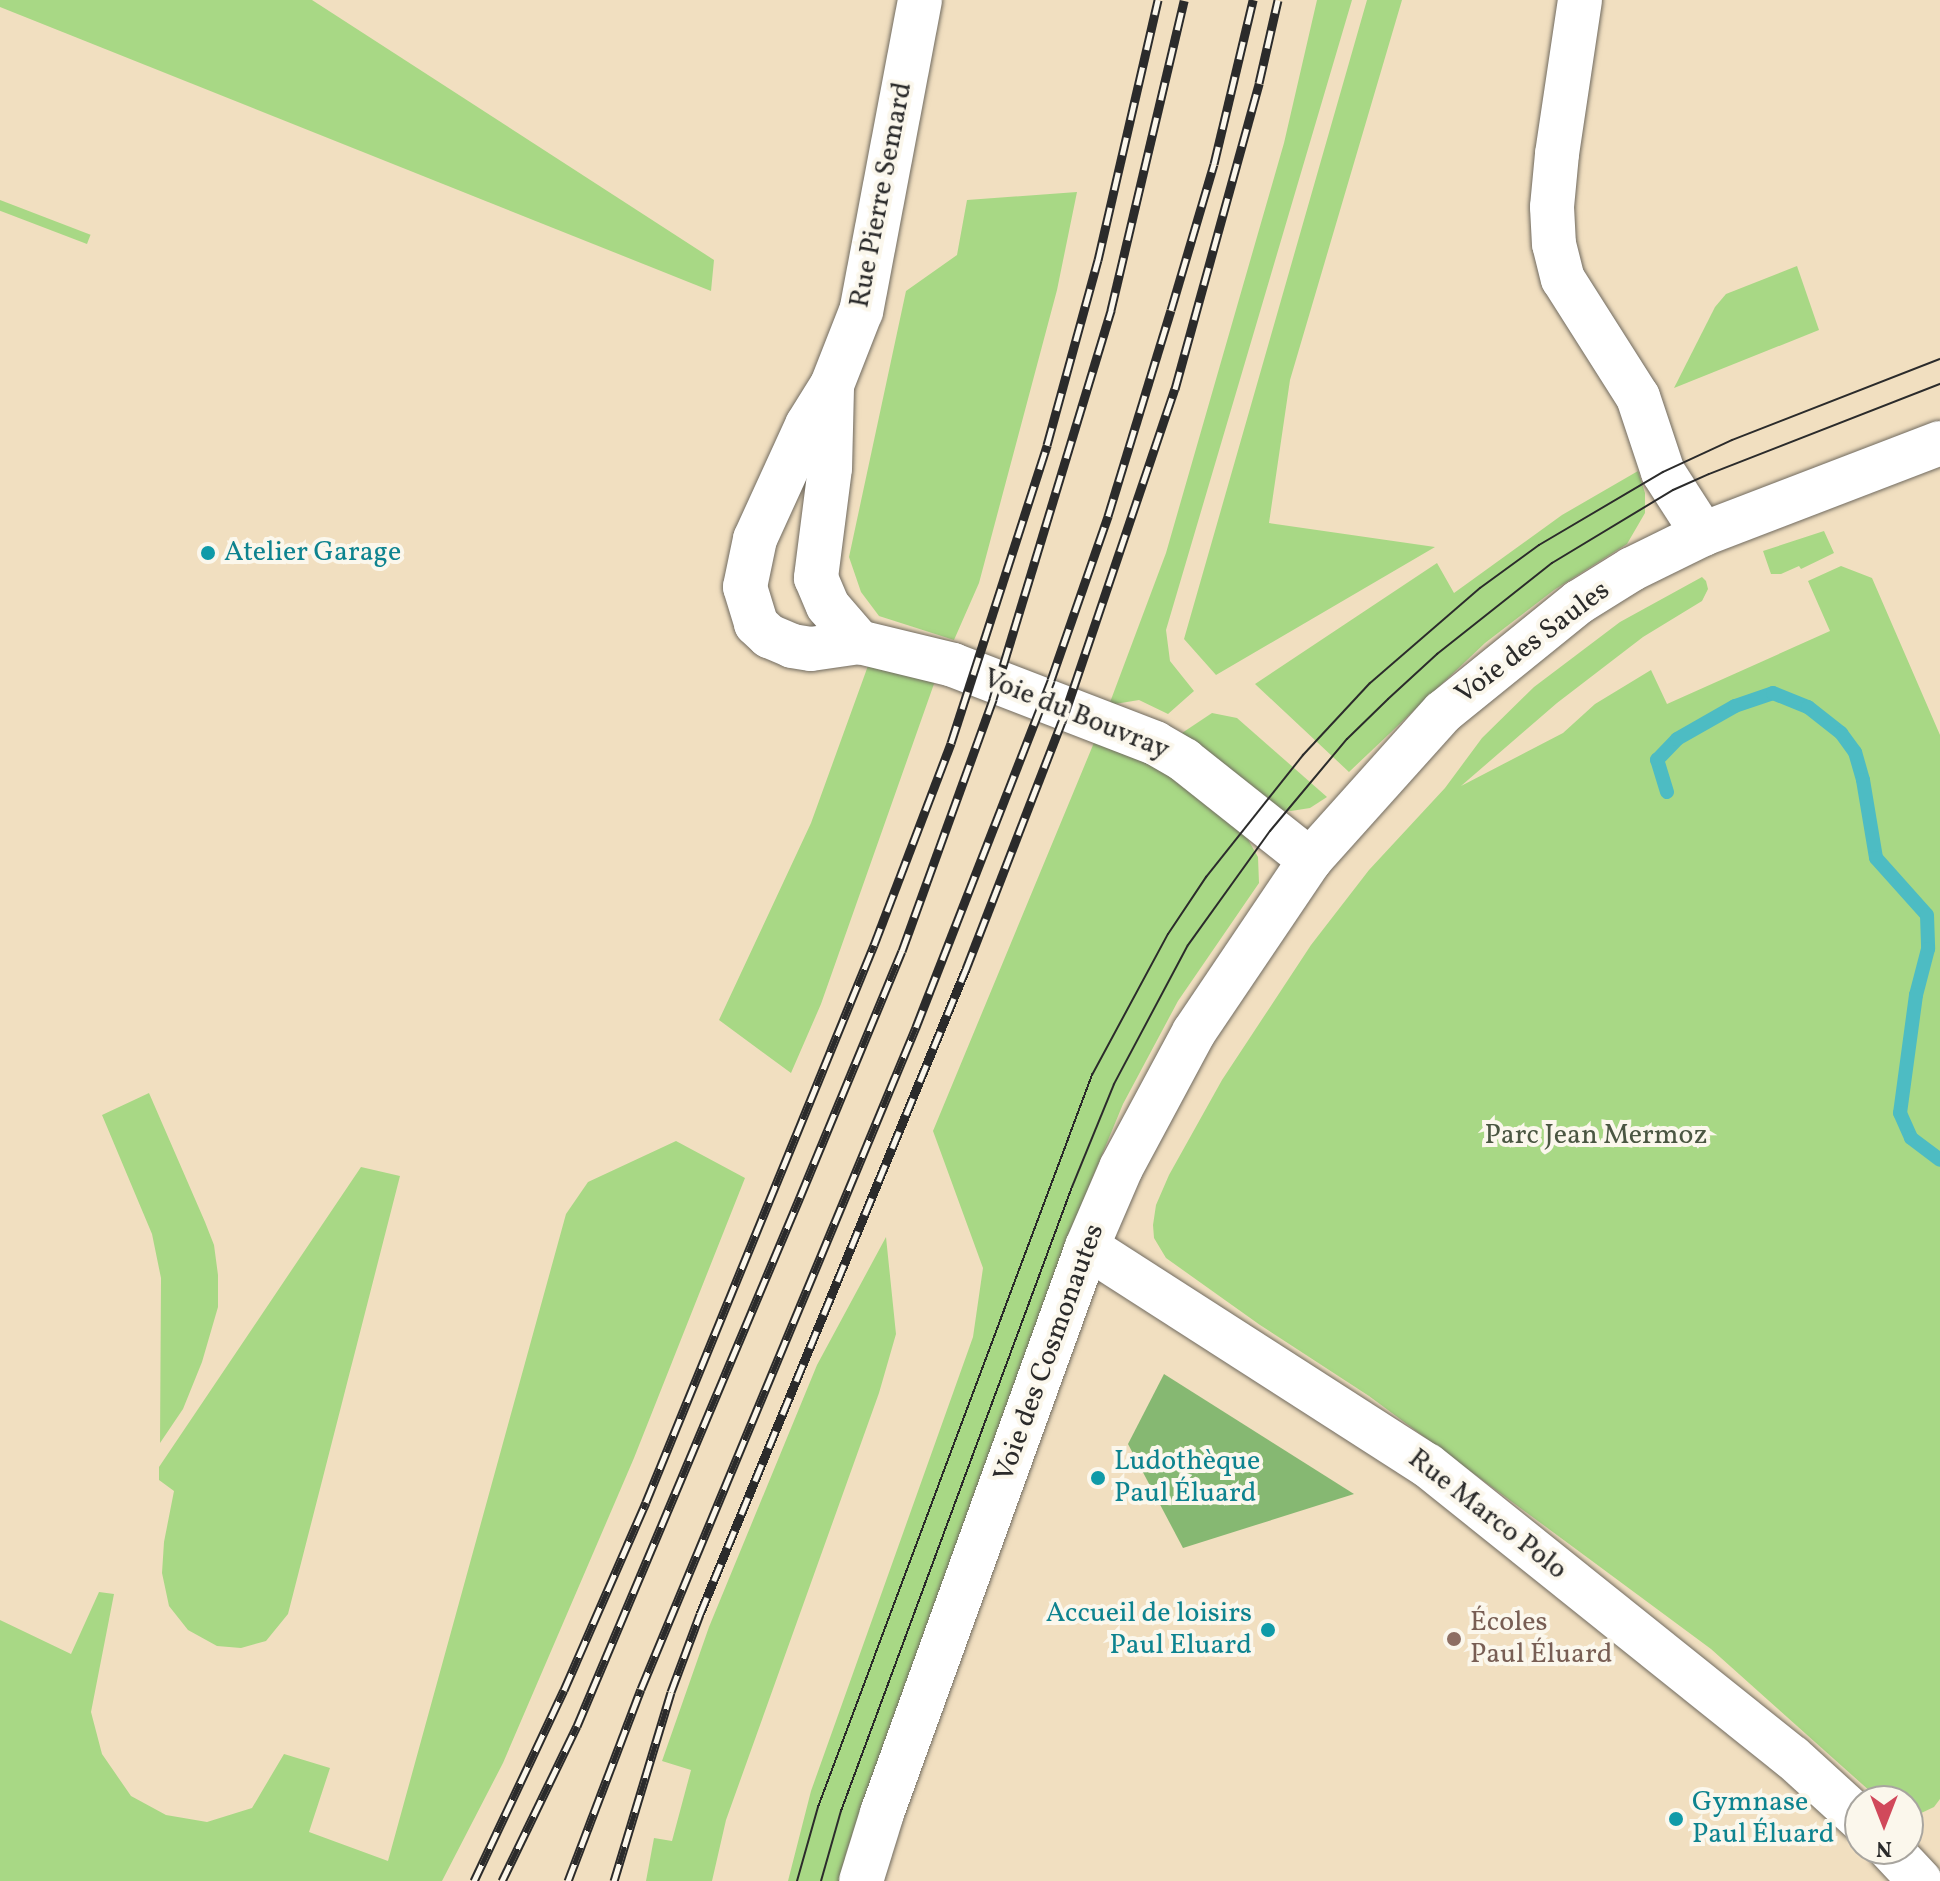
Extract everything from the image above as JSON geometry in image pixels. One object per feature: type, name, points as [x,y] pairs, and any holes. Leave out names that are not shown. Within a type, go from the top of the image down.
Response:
[{"type":"street","name":"Rue Pierre Semard","points":[[832,385],[861,311],[920,0]]},
{"type":"street","points":[[1580,0],[1557,154],[1552,207],[1554,244],[1563,279],[1638,397],[1663,472],[1703,534]]},
{"type":"street","points":[[832,385],[830,468],[816,578],[828,606],[859,642]]},
{"type":"street","name":"Voie du Bouvray","points":[[832,385],[807,425],[755,539],[745,587],[756,624],[783,644],[811,649],[859,642],[953,665],[1155,743],[1184,760],[1310,860]]},
{"type":"street","name":"Voie des Saules","points":[[1310,860],[1443,712],[1579,602],[1632,569],[1703,534],[1940,443]]},
{"type":"street","name":"Voie des Cosmonautes","points":[[861,1881],[882,1813],[1087,1247],[1156,1097],[1194,1032],[1310,860]]},
{"type":"street","name":"Rue Marco Polo","points":[[1087,1247],[1427,1465],[1769,1739],[1844,1805]]},
{"type":"street","points":[[1905,1865],[1920,1881]]},
{"type":"street","points":[[1935,1881],[1940,1873]]},
{"type":"green space","points":[[0,0],[312,0],[714,260],[711,291],[0,7]]},
{"type":"green space","points":[[1317,0],[1352,0],[1166,630],[1170,661],[1194,691],[1168,714],[1139,700],[1109,705],[1166,553],[1284,143]]},
{"type":"green space","points":[[1367,0],[1402,0],[1290,380],[1269,523],[1435,547],[1216,675],[1184,639]]},
{"type":"green space","points":[[1077,192],[1057,290],[979,583],[954,640],[879,616],[861,592],[849,557],[906,291],[957,255],[967,200]]},
{"type":"green space","points":[[0,200],[91,235],[87,244],[0,211]]},
{"type":"green space","points":[[1797,266],[1819,330],[1674,388],[1715,307],[1726,294]]},
{"type":"green space","points":[[1638,471],[1645,493],[1645,513],[1627,544],[1554,590],[1485,643],[1349,772],[1255,684],[1437,563],[1454,593],[1562,515]]},
{"type":"green space","points":[[1824,531],[1834,553],[1801,569],[1799,566],[1781,574],[1771,574],[1763,551]]},
{"type":"green space","name":"Parc Jean Mermoz","points":[[1841,566],[1872,578],[1940,735],[1940,1799],[1934,1807],[1924,1812],[1924,1785],[1863,1785],[1711,1649],[1369,1396],[1260,1325],[1166,1258],[1154,1238],[1156,1205],[1169,1175],[1222,1080],[1311,945],[1369,870],[1445,788],[1482,738],[1534,687],[1620,622],[1702,577],[1708,589],[1702,601],[1643,637],[1557,703],[1461,786],[1563,733],[1595,704],[1651,670],[1667,704],[1830,631],[1808,581]]},
{"type":"green space","points":[[869,663],[935,681],[821,1004],[791,1073],[719,1020],[811,823]]},
{"type":"green space","points":[[1212,713],[1237,718],[1327,797],[1310,808],[1291,811],[1272,809],[1176,737]]},
{"type":"green space","points":[[1098,733],[1155,758],[1246,836],[1258,857],[1259,883],[1178,1001],[1123,1104],[1077,1215],[847,1850],[839,1881],[788,1881],[811,1791],[973,1337],[983,1268],[933,1131]]},
{"type":"green space","points":[[149,1093],[214,1245],[218,1275],[218,1307],[202,1362],[183,1409],[160,1443],[161,1278],[152,1234],[102,1115]]},
{"type":"green space","points":[[676,1141],[745,1178],[634,1458],[503,1763],[442,1881],[0,1881],[0,1620],[71,1654],[99,1592],[114,1594],[91,1712],[102,1754],[131,1796],[166,1815],[207,1822],[252,1808],[284,1754],[330,1768],[309,1832],[388,1861],[566,1214],[588,1182]]},
{"type":"green space","points":[[361,1167],[400,1176],[288,1614],[266,1641],[241,1648],[217,1646],[188,1630],[169,1606],[162,1573],[164,1542],[174,1491],[159,1480],[159,1467]]},
{"type":"green space","points":[[886,1237],[896,1334],[879,1393],[726,1820],[712,1881],[646,1881],[654,1838],[672,1841],[691,1770],[662,1761],[709,1627],[817,1365]]},
{"type":"green space","points":[[1164,1374],[1354,1494],[1183,1548],[1128,1444]]},
{"type":"waterway","points":[[1667,792],[1657,760],[1677,739],[1735,706],[1773,693],[1808,707],[1841,733],[1855,752],[1863,780],[1876,858],[1927,915],[1928,949],[1916,995],[1900,1113],[1911,1138],[1940,1160]]},
{"type":"tram line","points":[[797,1881],[818,1807],[1092,1075],[1168,934],[1206,877],[1303,755],[1370,683],[1480,588],[1539,545],[1663,472],[1732,440],[1940,359]]},
{"type":"tram line","points":[[821,1881],[841,1811],[1072,1187],[1114,1084],[1188,945],[1270,831],[1347,739],[1388,699],[1437,654],[1552,563],[1673,490],[1940,384]]},
{"type":"railway","points":[[474,1881],[564,1690],[646,1502],[874,945],[951,743],[1047,445],[1098,260],[1158,0]]},
{"type":"railway","points":[[502,1881],[577,1726],[902,951],[993,699],[1111,310],[1184,0]]},
{"type":"railway","points":[[568,1881],[641,1689],[916,1027],[1051,680],[1108,516],[1171,310],[1214,164],[1253,0]]},
{"type":"railway","points":[[614,1881],[671,1692],[700,1614],[966,969],[1062,722],[1175,389],[1259,83],[1278,0]]},
{"type":"place","name":"Atelier Garage","points":[[208,553]]},
{"type":"place","name":"Ludothèque Paul Éluard","points":[[1098,1478]]},
{"type":"place","name":"Accueil de loisirs Paul Eluard","points":[[1268,1630]]},
{"type":"place","name":"Écoles Paul Éluard","points":[[1454,1639]]},
{"type":"place","name":"Gymnase Paul Éluard","points":[[1676,1819]]}]
